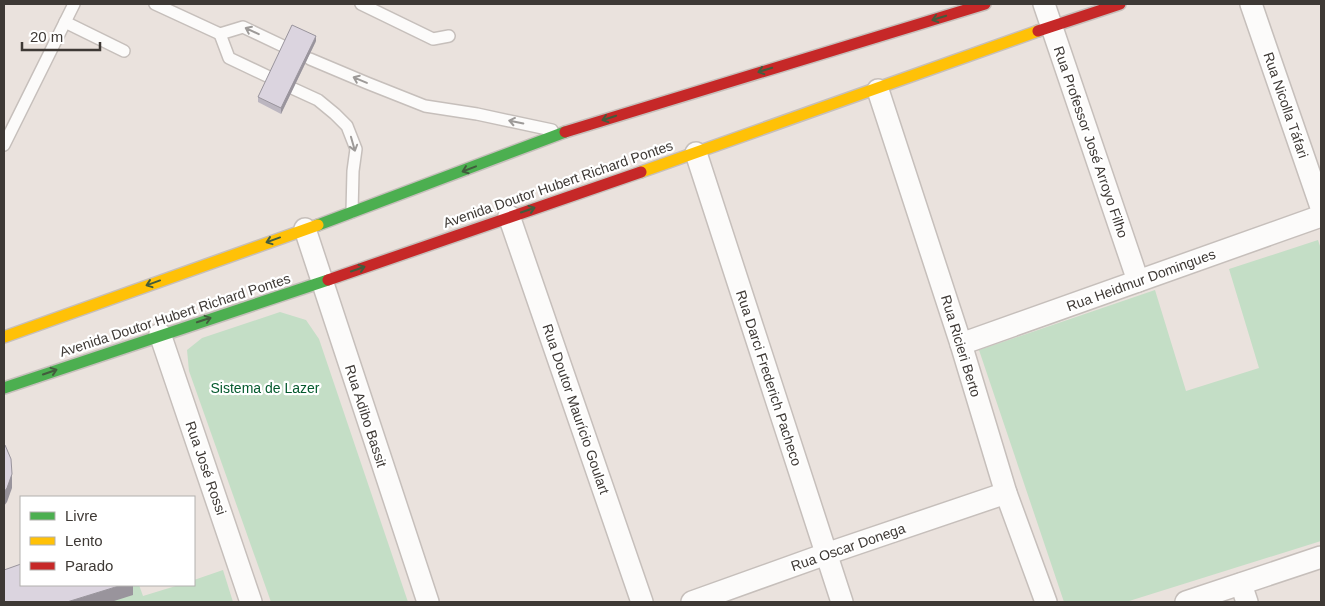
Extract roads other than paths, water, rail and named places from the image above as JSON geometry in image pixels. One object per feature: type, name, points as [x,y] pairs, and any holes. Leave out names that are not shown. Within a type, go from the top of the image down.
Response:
[{"type":"main road","points":[[4,337],[352,213],[563,133],[985,4]]},
{"type":"main road","name":"Avenida Doutor Hubert Richard Pontes","points":[[4,388],[160,334],[322,282],[878,90],[1052,26],[1120,4]]},
{"type":"street","name":"Rua Professor José Arroyo Filho","points":[[1044,4],[1138,281]]},
{"type":"street","name":"Rua Nicolla Táfari","points":[[1251,4],[1321,207]]},
{"type":"street","name":"Rua Ricieri Berto","points":[[878,90],[961,344],[1006,493],[1046,602]]},
{"type":"street","name":"Rua Darci Frederich Pacheco","points":[[696,153],[842,602]]},
{"type":"street","name":"Rua Doutor Maurício Goulart","points":[[509,216],[642,602]]},
{"type":"street","name":"Rua Heidmur Domingues","points":[[961,344],[1321,216]]},
{"type":"street","name":"Rua Adibo Bassit","points":[[305,229],[428,602]]},
{"type":"street","name":"Rua José Rossi","points":[[160,334],[251,602]]},
{"type":"street","name":"Rua Oscar Donega","points":[[692,602],[1006,493]]},
{"type":"street","points":[[1186,602],[1244,593],[1321,557]]},
{"type":"lane","points":[[4,145],[74,4]]},
{"type":"lane","points":[[155,4],[220,34],[243,27],[283,46]]},
{"type":"lane","points":[[361,4],[433,40],[449,36]]},
{"type":"lane","points":[[65,22],[124,51]]},
{"type":"lane","points":[[220,34],[229,58],[268,76]]},
{"type":"lane","points":[[310,59],[426,106],[477,114],[563,133]]},
{"type":"lane","points":[[294,89],[318,100],[347,126],[356,149],[353,171],[352,213]]},
{"type":"park label","name":"Sistema de Lazer","points":[[265,388]]}]
